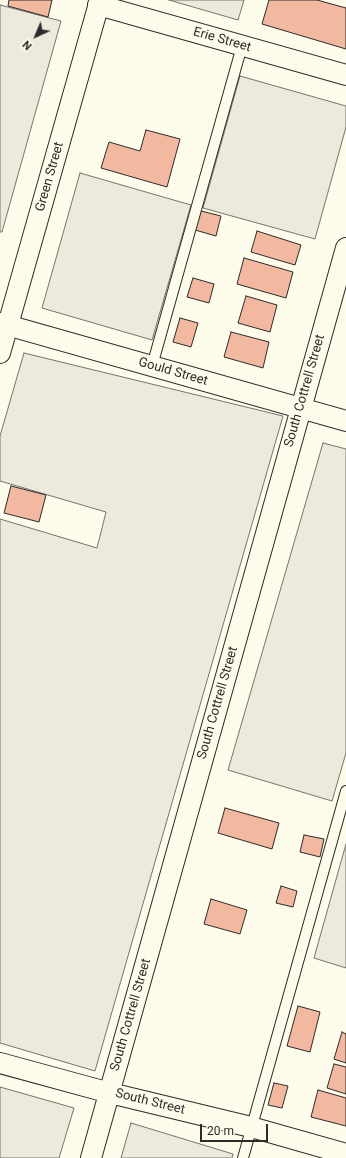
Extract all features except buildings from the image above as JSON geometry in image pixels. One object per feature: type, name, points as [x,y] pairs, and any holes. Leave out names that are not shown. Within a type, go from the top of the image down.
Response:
[{"type":"street","name":"Erie Street","points":[[99,3],[242,46],[346,75]]},
{"type":"street","name":"Green Street","points":[[0,353],[4,324],[99,3]]},
{"type":"street","name":"South Cottrell Street","points":[[91,1158],[346,248]]},
{"type":"street","name":"Gould Street","points":[[4,324],[346,421]]},
{"type":"street","name":"South Street","points":[[0,1063],[110,1093],[251,1127],[346,1154]]},
{"type":"lane","points":[[152,366],[242,46]]},
{"type":"lane","points":[[243,1158],[346,792]]},
{"type":"shaded area","points":[[169,0],[244,0],[238,20]]},
{"type":"shaded area","points":[[0,5],[61,21],[2,232],[0,232]]},
{"type":"shaded area","points":[[240,76],[346,106],[346,127],[315,239],[203,208]]},
{"type":"shaded area","points":[[80,173],[191,205],[152,340],[42,308]]},
{"type":"shaded area","points":[[24,353],[283,416],[95,1071],[0,1043],[0,519],[97,548],[106,512],[0,481],[0,436]]},
{"type":"shaded area","points":[[323,443],[346,449],[346,753],[332,801],[228,770]]},
{"type":"shaded area","points":[[346,844],[346,968],[314,958]]},
{"type":"shaded area","points":[[0,1087],[74,1108],[59,1158],[0,1158]]},
{"type":"shaded area","points":[[131,1123],[233,1154],[232,1158],[121,1158]]}]
